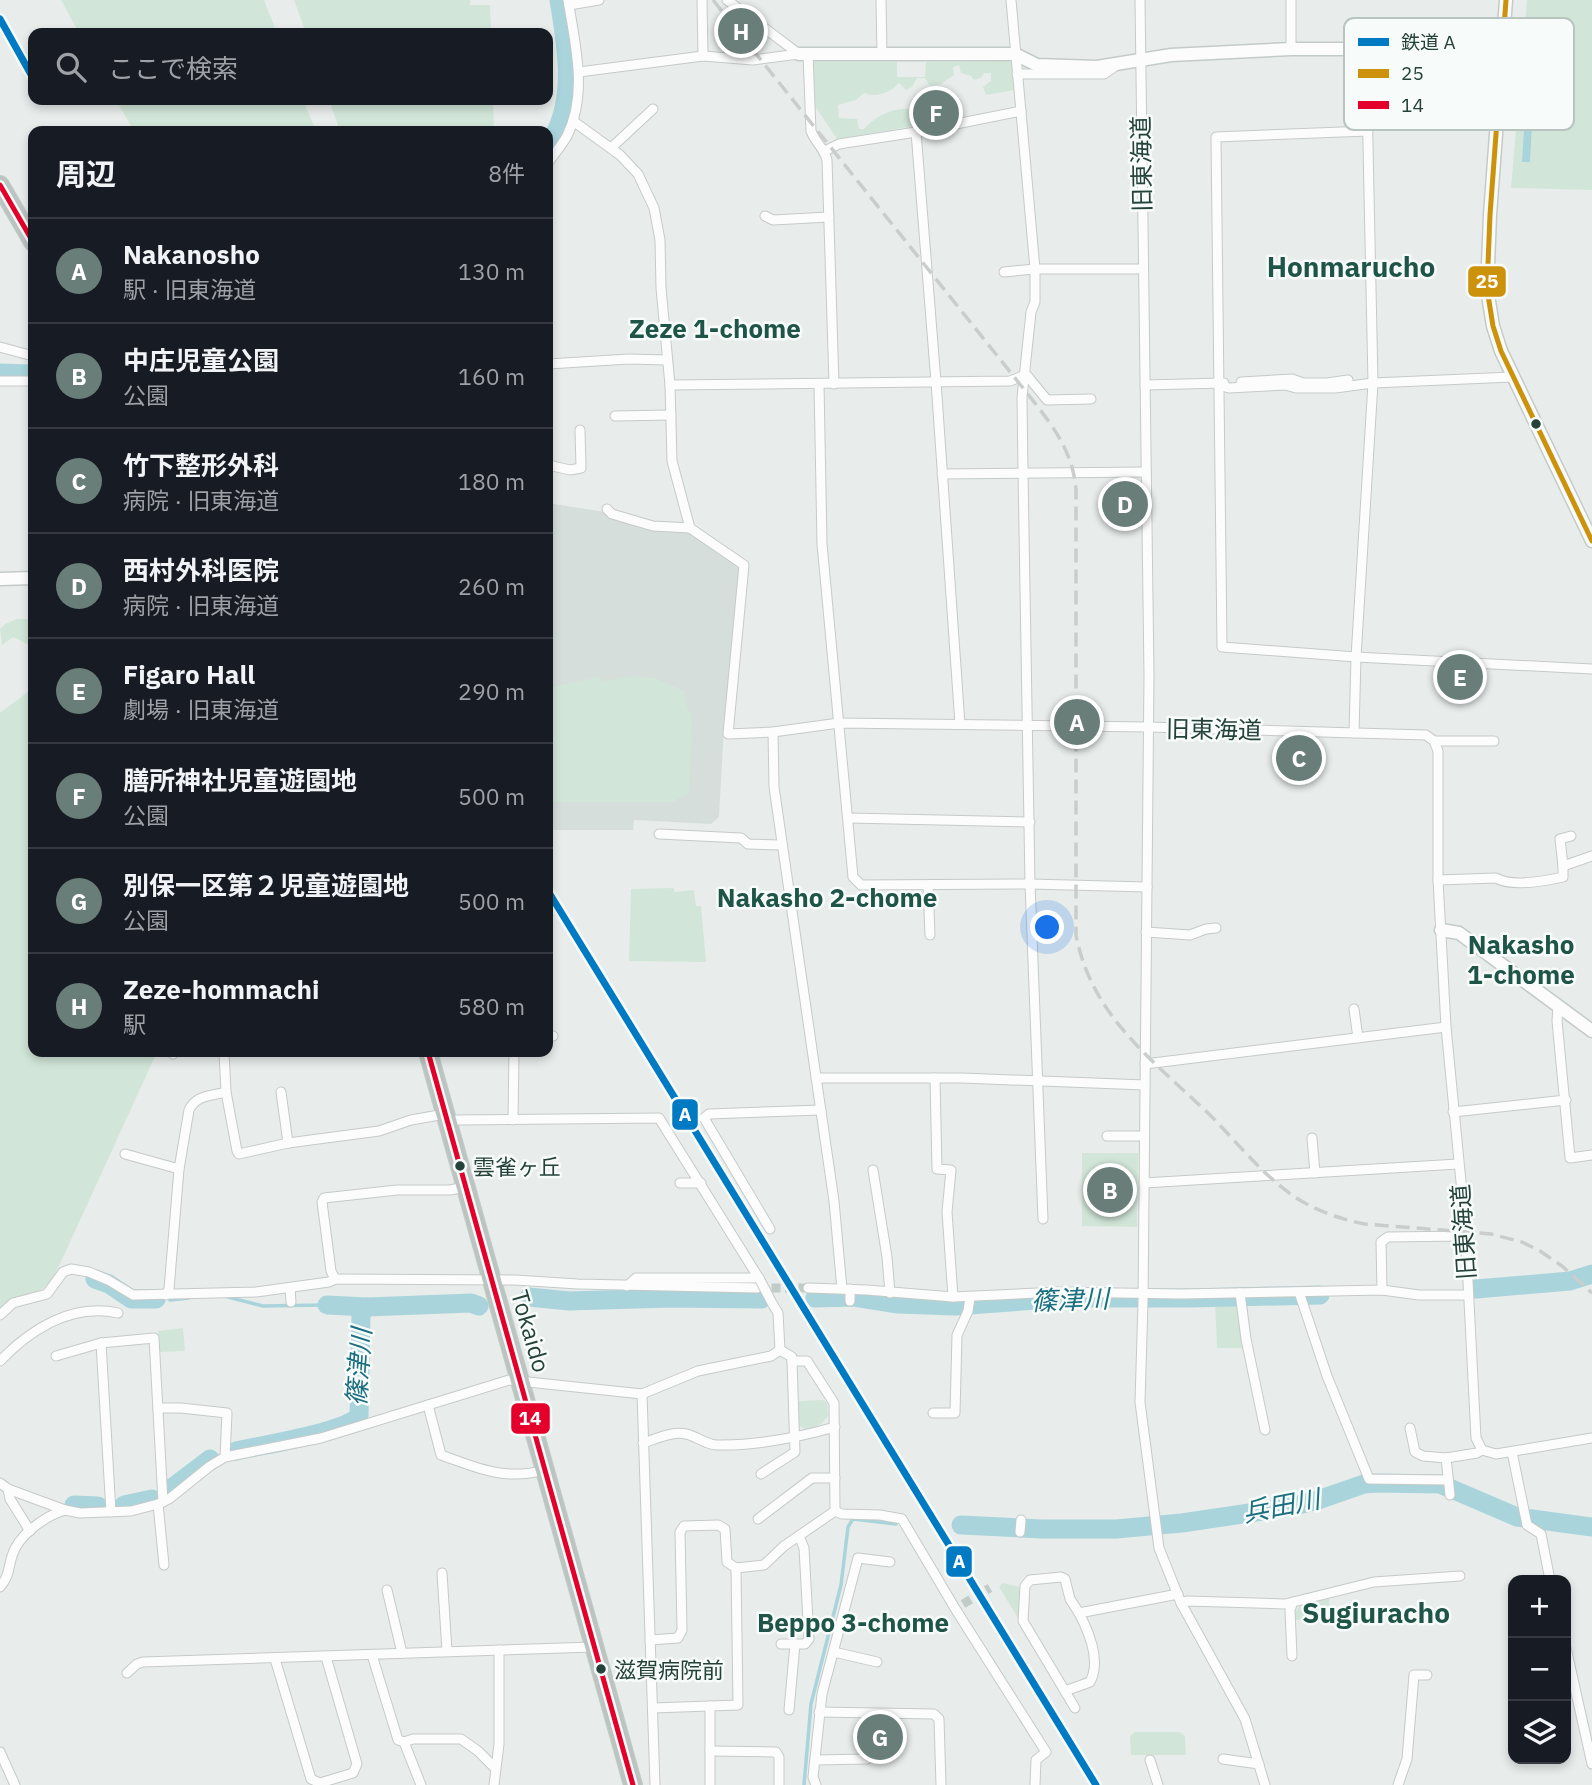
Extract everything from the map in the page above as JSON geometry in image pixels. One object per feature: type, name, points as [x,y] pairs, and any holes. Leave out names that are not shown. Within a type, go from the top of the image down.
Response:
[{"type":"highway","points":[[0,185],[28,233]]},
{"type":"highway","name":"Tokaido","points":[[429,1057],[633,1785]]},
{"type":"street","points":[[553,156],[566,138],[573,121],[579,72],[568,3],[599,0]]},
{"type":"street","points":[[702,0],[703,56]]},
{"type":"street","points":[[727,0],[803,54],[811,131],[814,139],[825,151],[827,160],[834,384]]},
{"type":"street","points":[[881,0],[882,54]]},
{"type":"street","points":[[1011,0],[1035,269],[1035,302],[1031,312],[1022,397],[1030,884],[1043,1219]]},
{"type":"street","name":"旧東海道","points":[[1140,0],[1148,727],[1426,735],[1434,741],[1438,751],[1438,880],[1446,1027],[1465,1236],[1476,1438],[1482,1450]]},
{"type":"street","points":[[1290,49],[1291,0]]},
{"type":"street","points":[[1505,18],[1506,0]]},
{"type":"street","points":[[579,72],[703,56],[753,60],[803,54],[1015,54],[1038,65],[1063,68],[1097,67],[1171,55],[1344,49]]},
{"type":"street","points":[[1017,74],[1104,74],[1119,64]]},
{"type":"street","points":[[611,148],[653,109]]},
{"type":"street","points":[[825,151],[839,144],[1021,111]]},
{"type":"street","points":[[573,121],[611,148],[642,179],[654,208],[660,240],[666,360],[670,385],[672,461],[690,528]]},
{"type":"street","points":[[1497,130],[1487,289],[1493,326],[1512,377],[1592,541]]},
{"type":"street","points":[[1354,733],[1356,657],[1373,383],[1368,131],[1216,137],[1223,647],[1356,657],[1592,668]]},
{"type":"street","points":[[916,132],[960,724]]},
{"type":"street","points":[[765,216],[773,220],[828,217]]},
{"type":"street","points":[[1004,272],[1035,269],[1142,269]]},
{"type":"street","points":[[0,347],[28,355]]},
{"type":"street","points":[[553,364],[629,359],[666,360]]},
{"type":"street","points":[[670,385],[1010,381],[1025,374]]},
{"type":"street","points":[[1025,374],[1047,400],[1091,399]]},
{"type":"street","points":[[1145,385],[1218,385],[1229,382],[1292,379],[1315,383],[1358,380],[1373,383],[1512,377]]},
{"type":"street","points":[[0,381],[28,381]]},
{"type":"street","points":[[819,384],[822,544],[853,877],[861,885],[1030,884],[1147,887]]},
{"type":"street","points":[[615,416],[671,415]]},
{"type":"street","points":[[553,466],[570,470],[581,468],[580,430]]},
{"type":"street","points":[[942,474],[1146,472]]},
{"type":"street","points":[[607,509],[612,514],[653,526],[690,528],[744,565],[729,734],[773,732],[839,723],[1148,727],[1140,1402],[1159,1548],[1179,1599],[1245,1719],[1265,1785]]},
{"type":"street","points":[[0,579],[28,578]]},
{"type":"street","points":[[773,732],[774,787],[781,845],[848,1293]]},
{"type":"street","points":[[1434,741],[1494,741]]},
{"type":"street","points":[[849,818],[1030,822]]},
{"type":"street","points":[[659,834],[741,838],[748,844],[781,845]]},
{"type":"street","points":[[1438,880],[1496,878],[1504,883],[1563,877],[1560,839],[1571,836]]},
{"type":"street","points":[[1563,866],[1592,856]]},
{"type":"street","points":[[928,885],[930,935]]},
{"type":"street","points":[[1146,932],[1190,935],[1216,928]]},
{"type":"street","points":[[1441,930],[1459,933],[1558,1006],[1590,1026]]},
{"type":"street","points":[[1558,1006],[1557,1021],[1570,1158],[1592,1155]]},
{"type":"street","points":[[1354,1009],[1358,1038]]},
{"type":"street","points":[[1145,1063],[1446,1027]]},
{"type":"street","points":[[224,1057],[226,1092],[239,1154],[288,1143],[379,1131],[402,1123],[446,1118],[659,1118],[778,1313],[780,1350]]},
{"type":"street","points":[[513,1120],[514,1057]]},
{"type":"street","points":[[816,1078],[1037,1080],[1145,1085]]},
{"type":"street","points":[[935,1078],[937,1168],[951,1170],[947,1212],[953,1297]]},
{"type":"street","points":[[166,1295],[169,1289],[179,1169],[193,1102],[226,1092]]},
{"type":"street","points":[[281,1092],[288,1143]]},
{"type":"street","points":[[1454,1112],[1566,1100]]},
{"type":"street","points":[[770,1229],[704,1118],[709,1114],[821,1110]]},
{"type":"street","points":[[1107,1136],[1144,1136]]},
{"type":"street","points":[[1312,1138],[1315,1173]]},
{"type":"street","points":[[125,1154],[179,1169]]},
{"type":"street","points":[[1144,1183],[1458,1164]]},
{"type":"street","points":[[873,1170],[890,1293]]},
{"type":"street","points":[[680,1183],[701,1183]]},
{"type":"street","points":[[335,1279],[331,1271],[322,1202],[324,1198],[397,1190],[450,1190],[466,1187]]},
{"type":"street","points":[[1382,1290],[1381,1241],[1388,1237],[1465,1236]]},
{"type":"street","points":[[0,1315],[13,1303],[47,1294],[63,1272],[71,1269],[89,1272],[133,1294],[166,1295],[200,1292],[256,1293],[335,1279],[491,1279],[627,1286],[758,1282]]},
{"type":"street","points":[[290,1288],[291,1302]]},
{"type":"street","points":[[808,1288],[848,1293],[970,1299],[1025,1299],[1058,1293],[1143,1297],[1299,1295],[1382,1290],[1419,1295],[1468,1295]]},
{"type":"street","points":[[1299,1295],[1327,1376],[1369,1479],[1448,1482]]},
{"type":"street","points":[[1240,1296],[1265,1430]]},
{"type":"street","points":[[933,1413],[955,1413],[957,1335],[968,1311],[970,1299]]},
{"type":"street","points":[[0,1361],[15,1345],[32,1333],[68,1314],[106,1310],[118,1313]]},
{"type":"street","points":[[56,1356],[101,1343],[154,1338],[164,1565]]},
{"type":"street","points":[[101,1343],[111,1512]]},
{"type":"street","points":[[761,1474],[795,1452],[792,1357],[780,1350]]},
{"type":"street","points":[[4,1486],[65,1510],[80,1513],[131,1511],[160,1503],[183,1490],[210,1466],[225,1457],[321,1438],[509,1380],[642,1394],[698,1371],[771,1356],[780,1350]]},
{"type":"street","points":[[792,1361],[807,1361],[834,1403],[835,1511]]},
{"type":"street","points":[[642,1394],[654,1785]]},
{"type":"street","points":[[428,1405],[440,1455],[493,1474],[508,1475],[545,1470]]},
{"type":"street","points":[[158,1408],[227,1413],[225,1457]]},
{"type":"street","points":[[643,1443],[672,1434],[686,1434],[712,1445],[740,1445],[794,1438],[835,1427]]},
{"type":"street","points":[[1410,1427],[1415,1452],[1423,1456],[1446,1458],[1482,1450],[1496,1454],[1592,1438]]},
{"type":"street","points":[[1512,1452],[1525,1520],[1541,1534],[1549,1575]]},
{"type":"street","points":[[1446,1458],[1450,1495]]},
{"type":"street","points":[[758,1519],[812,1478],[835,1478]]},
{"type":"street","points":[[4,1486],[30,1531]]},
{"type":"street","points":[[0,1587],[9,1575],[12,1554],[30,1531],[53,1514],[65,1510]]},
{"type":"street","points":[[650,1640],[678,1638],[682,1630],[680,1532],[684,1526],[718,1525],[724,1529],[727,1562],[736,1568],[764,1565],[835,1511],[902,1519],[960,1607],[1046,1752],[1035,1760],[1035,1785]]},
{"type":"street","points":[[781,1644],[805,1644],[809,1639],[803,1548],[799,1536]]},
{"type":"street","points":[[816,1785],[813,1777],[822,1694],[858,1558],[890,1562]]},
{"type":"street","points":[[653,1708],[738,1705],[736,1568]]},
{"type":"street","points":[[442,1573],[447,1651]]},
{"type":"street","points":[[1079,1613],[1179,1599],[1293,1602],[1374,1582],[1460,1576]]},
{"type":"street","points":[[1065,1691],[1090,1682],[1094,1674],[1090,1633],[1070,1599],[1067,1582],[1061,1577],[1030,1580],[1025,1586],[1023,1621],[1075,1708]]},
{"type":"street","points":[[387,1590],[402,1653]]},
{"type":"street","points":[[1292,1656],[1290,1610],[1293,1602]]},
{"type":"street","points":[[789,1710],[795,1644]]},
{"type":"street","points":[[127,1673],[143,1662],[594,1647]]},
{"type":"street","points":[[494,1785],[499,1744],[499,1650]]},
{"type":"street","points":[[834,1652],[877,1662]]},
{"type":"street","points":[[372,1655],[398,1740],[461,1739],[495,1768]]},
{"type":"street","points":[[275,1658],[310,1779],[320,1783],[353,1773],[357,1764],[326,1657]]},
{"type":"street","points":[[1571,1670],[1592,1764]]},
{"type":"street","points":[[1398,1785],[1407,1759],[1414,1675],[1427,1675]]},
{"type":"street","points":[[710,1706],[710,1785]]},
{"type":"street","points":[[819,1712],[934,1714],[939,1719],[941,1785]]},
{"type":"street","points":[[404,1742],[421,1785]]},
{"type":"street","points":[[710,1751],[776,1752],[779,1757],[779,1785]]},
{"type":"street","points":[[0,1752],[15,1785]]},
{"type":"street","points":[[815,1760],[867,1759]]},
{"type":"street","points":[[1223,1759],[1259,1764]]},
{"type":"street","points":[[1150,1760],[1158,1785]]},
{"type":"shaded area","points":[[553,504],[605,512],[653,530],[688,533],[736,563],[740,571],[724,726],[719,817],[711,824],[634,820],[633,830],[553,830]]},
{"type":"green space","points":[[61,0],[264,0],[275,28],[76,28]]},
{"type":"green space","points":[[294,0],[470,0],[470,5],[490,5],[491,28],[304,28]]},
{"type":"green space","points":[[1527,0],[1592,0],[1592,190],[1511,188],[1516,130],[1574,130],[1574,18],[1525,18]]},
{"type":"green space","points":[[1011,61],[1014,90],[986,95],[983,87],[991,81],[991,73],[984,73],[981,78],[974,80],[961,73],[959,65],[953,67],[954,75],[941,84],[930,86],[925,78],[917,78],[912,87],[906,90],[899,83],[883,94],[864,93],[856,100],[838,105],[839,118],[857,119],[859,129],[864,129],[885,113],[898,109],[910,109],[914,114],[914,126],[837,139],[815,106],[813,62],[897,62],[897,77],[925,77],[926,62]]},
{"type":"green space","points":[[951,102],[954,118],[921,124],[918,108]]},
{"type":"green space","points":[[119,105],[305,105],[314,126],[131,126]]},
{"type":"green space","points":[[331,105],[493,105],[494,126],[338,126]]},
{"type":"green space","points":[[17,619],[28,619],[28,644],[13,637],[2,645],[0,629]]},
{"type":"green space","points":[[633,676],[653,678],[684,691],[687,709],[692,715],[689,792],[673,802],[553,802],[553,687],[600,677],[602,682]]},
{"type":"green space","points":[[28,692],[28,1057],[155,1057],[54,1276],[39,1291],[0,1308],[0,713]]},
{"type":"green space","points":[[674,888],[674,892],[694,890],[696,906],[701,906],[706,962],[629,961],[631,889]]},
{"type":"green space","points":[[1082,1153],[1138,1153],[1137,1227],[1082,1226]]},
{"type":"green space","points":[[1215,1301],[1238,1301],[1245,1348],[1217,1348]]},
{"type":"green space","points":[[183,1328],[185,1351],[159,1352],[158,1331]]},
{"type":"green space","points":[[823,1400],[827,1403],[828,1416],[821,1424],[807,1430],[798,1425],[799,1401]]},
{"type":"green space","points":[[1003,1583],[1020,1587],[1018,1618],[999,1587]]},
{"type":"green space","points":[[1329,1597],[1330,1618],[1295,1620],[1295,1613],[1301,1604]]},
{"type":"green space","points":[[878,1719],[888,1720],[888,1753],[863,1752]]},
{"type":"green space","points":[[1135,1732],[1179,1732],[1185,1736],[1186,1755],[1131,1755],[1130,1736]]},
{"type":"water","points":[[1524,130],[1532,130],[1530,162],[1522,162]]},
{"type":"waterway","points":[[553,137],[563,112],[567,75],[559,0]]},
{"type":"waterway","points":[[0,373],[28,374]]},
{"type":"waterway","name":"篠津川","points":[[1476,1289],[1570,1281],[1592,1274]]},
{"type":"waterway","name":"篠津川","points":[[95,1279],[109,1284],[131,1299],[156,1299]]},
{"type":"waterway","name":"篠津川","points":[[815,1298],[854,1297],[898,1304],[955,1306],[1065,1298],[1320,1295]]},
{"type":"waterway","points":[[228,1297],[263,1306],[327,1305]]},
{"type":"waterway","name":"篠津川","points":[[529,1297],[569,1301],[762,1299]]},
{"type":"waterway","points":[[170,1300],[189,1298]]},
{"type":"waterway","name":"篠津川","points":[[236,1451],[320,1433],[337,1428],[359,1416],[361,1314],[367,1307],[471,1303],[479,1306]]},
{"type":"waterway","points":[[327,1305],[367,1307]]},
{"type":"waterway","name":"篠津川","points":[[173,1487],[210,1459]]},
{"type":"waterway","name":"兵田川","points":[[961,1525],[1116,1529],[1182,1523],[1290,1507],[1364,1484],[1377,1483],[1440,1484],[1517,1517],[1592,1527]]},
{"type":"waterway","name":"篠津川","points":[[124,1505],[152,1499]]},
{"type":"waterway","name":"篠津川","points":[[74,1505],[98,1506]]},
{"type":"waterway","name":"兵田川","points":[[804,1785],[811,1704],[841,1585],[848,1527],[853,1519],[896,1524]]},
{"type":"tunnel","points":[[758,1288],[808,1288]]},
{"type":"tunnel","points":[[963,1604],[990,1588]]},
{"type":"railway","points":[[713,0],[1041,412],[1065,448],[1076,490],[1076,935],[1084,965],[1096,991],[1112,1015],[1130,1038],[1263,1170],[1303,1202],[1328,1214],[1365,1224],[1491,1234],[1522,1242],[1562,1266],[1592,1293]]},
{"type":"rail line","name":"A","points":[[0,19],[28,69]]},
{"type":"rail line","name":"A","points":[[553,899],[1096,1785]]},
{"type":"transit line","name":"25","points":[[1505,18],[1506,0]]},
{"type":"transit line","name":"25","points":[[1496,130],[1487,289],[1493,326],[1501,351],[1592,541]]},
{"type":"transit line","name":"14","points":[[0,185],[28,233]]},
{"type":"transit line","name":"14","points":[[429,1057],[633,1785]]},
{"type":"place","name":"Zeze-hommachi","points":[[741,31]]},
{"type":"place","name":"膳所神社児童遊園地","points":[[936,113]]},
{"type":"place","name":"西村外科医院","points":[[1125,504]]},
{"type":"place","name":"Figaro Hall","points":[[1460,677]]},
{"type":"place","name":"Nakanosho","points":[[1077,722]]},
{"type":"place","name":"竹下整形外科","points":[[1299,758]]},
{"type":"place","name":"雲雀ヶ丘","points":[[460,1166]]},
{"type":"place","name":"中庄児童公園","points":[[1110,1190]]},
{"type":"place","name":"滋賀病院前","points":[[601,1669]]},
{"type":"place","name":"別保一区第２児童遊園地","points":[[880,1737]]},
{"type":"district","name":"Honmarucho","points":[[1351,266]]},
{"type":"district","name":"Zeze 1-chome","points":[[715,328]]},
{"type":"district","name":"Nakasho 2-chome","points":[[827,897]]},
{"type":"district","name":"Nakasho 1-chome","points":[[1521,959]]},
{"type":"district","name":"Sugiuracho","points":[[1376,1612]]},
{"type":"district","name":"Beppo 3-chome","points":[[853,1622]]}]
